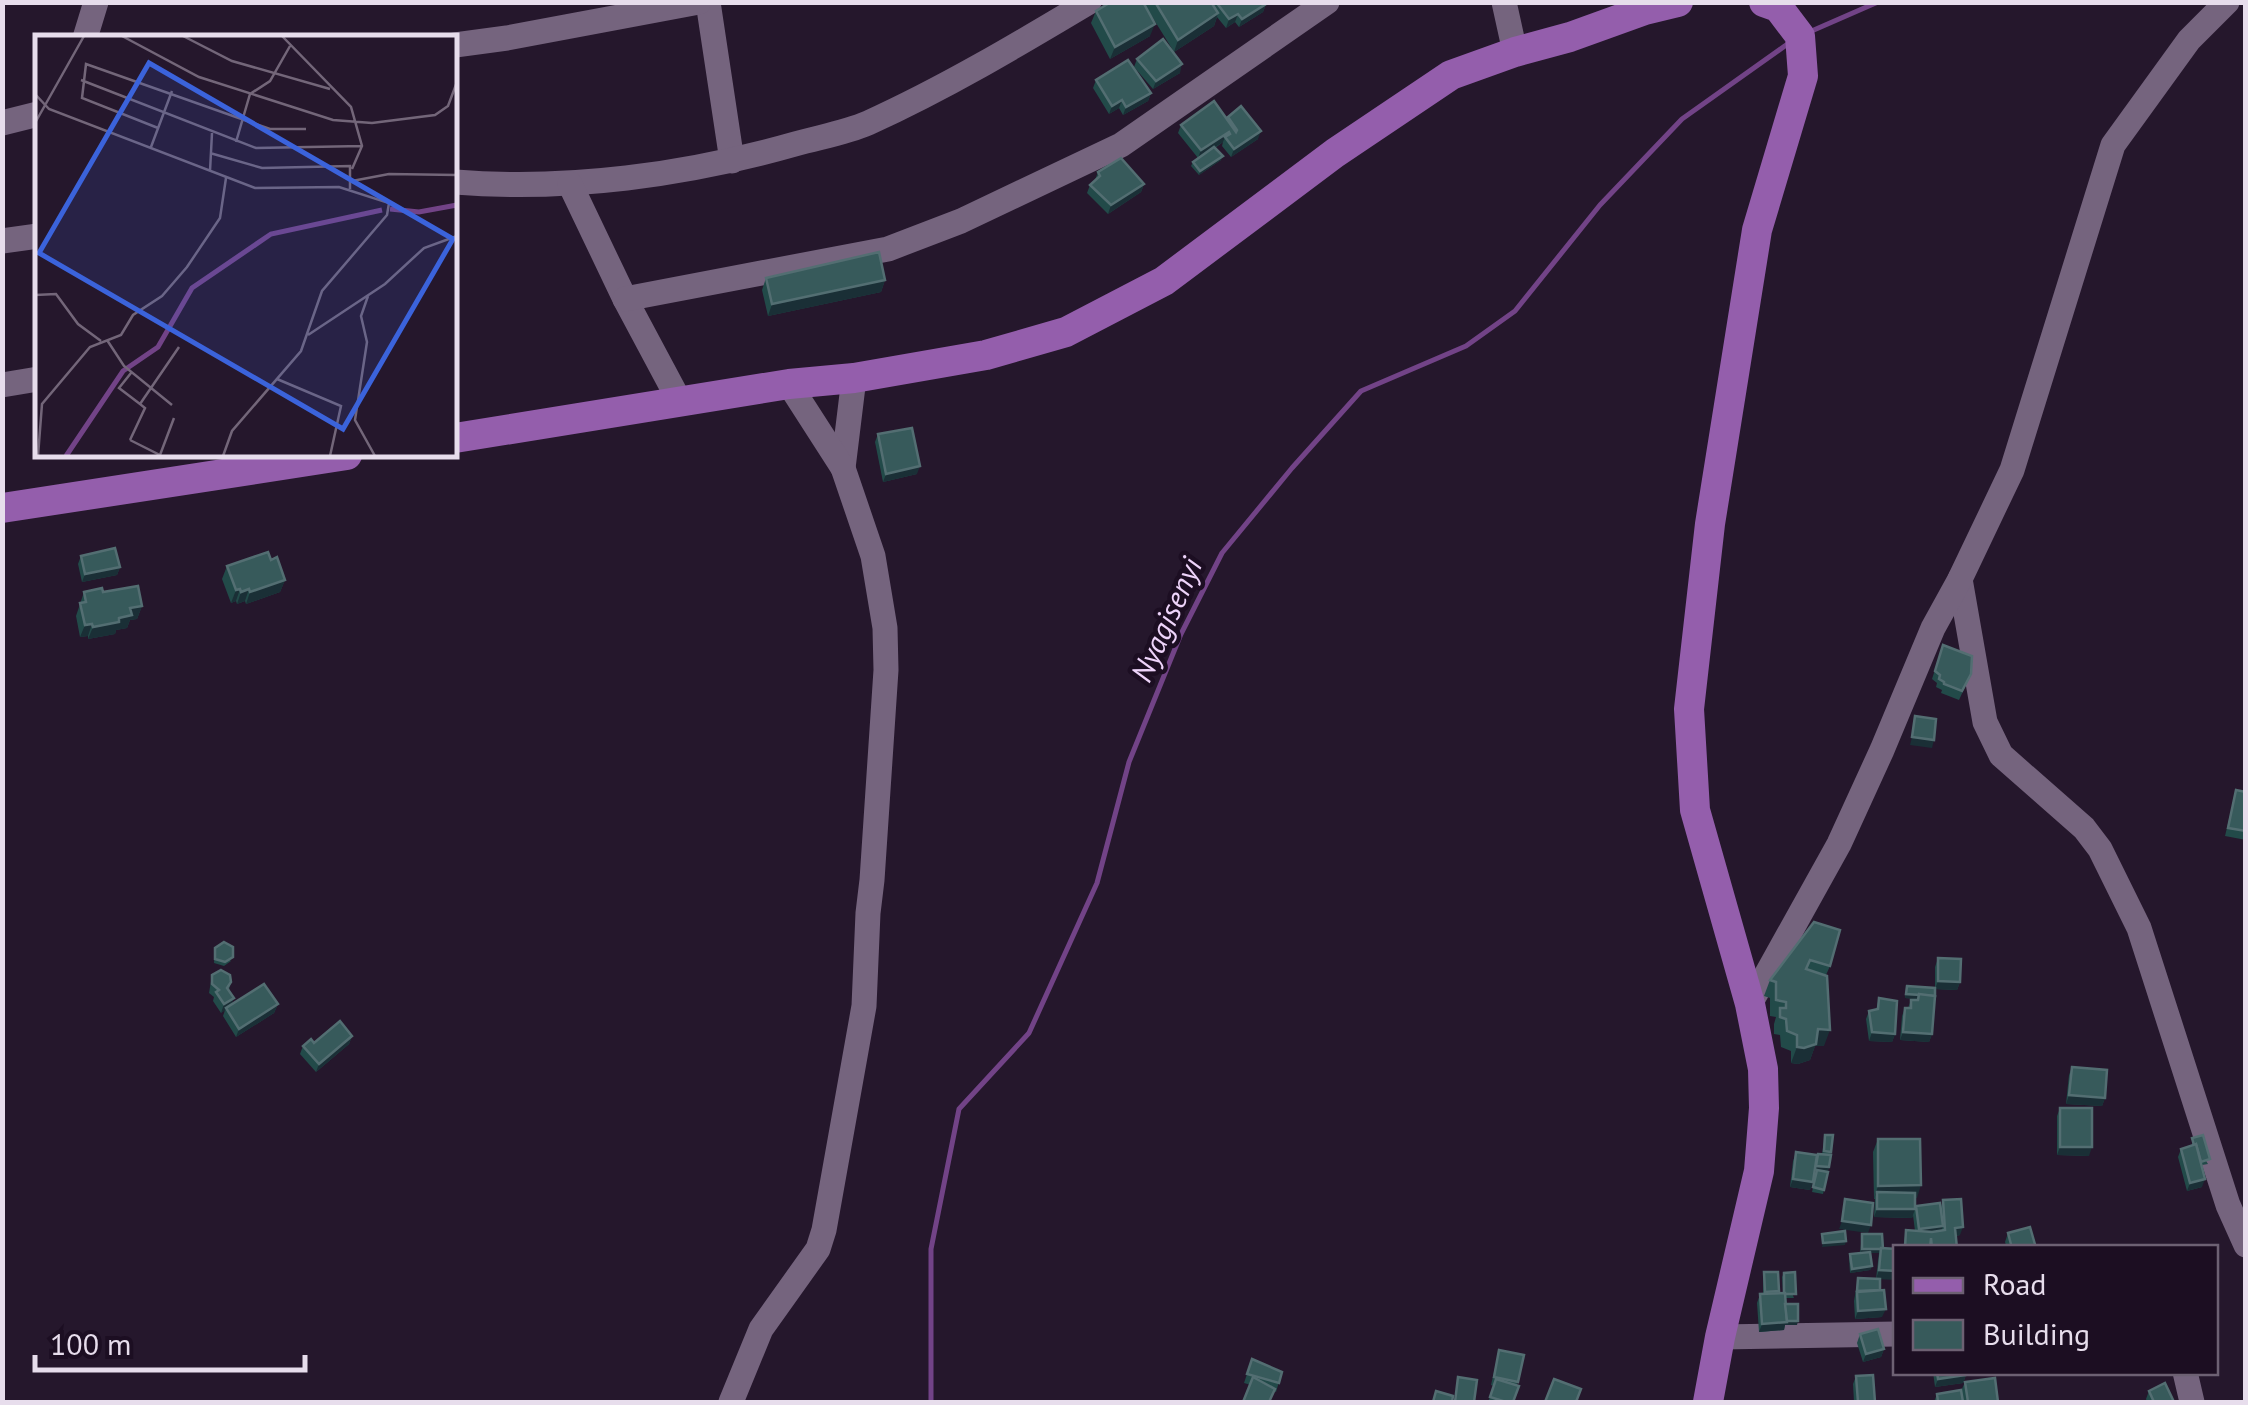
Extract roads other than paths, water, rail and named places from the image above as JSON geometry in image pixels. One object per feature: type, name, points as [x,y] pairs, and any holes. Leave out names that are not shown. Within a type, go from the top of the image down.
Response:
[{"type":"main road","points":[[458,438],[789,384],[854,378],[986,355],[1066,332],[1164,281],[1336,153],[1451,75],[1678,2]]},
{"type":"main road","points":[[1708,1402],[1759,1171],[1763,1069],[1750,1004],[1695,810],[1689,709],[1710,524],[1757,230],[1803,76],[1800,36],[1778,6],[1764,2]]},
{"type":"main road","points":[[2,508],[312,458]]},
{"type":"street","points":[[87,35],[96,2]]},
{"type":"street","points":[[458,46],[699,2]]},
{"type":"street","points":[[708,2],[732,161]]},
{"type":"street","points":[[458,182],[570,184],[732,161],[864,124],[966,74],[1090,2]]},
{"type":"street","points":[[625,299],[888,249],[960,221],[1121,144],[1327,2]]},
{"type":"street","points":[[1750,1004],[1839,844],[1934,628],[2012,470],[2113,145],[2188,40],[2226,2]]},
{"type":"street","points":[[1505,3],[1515,52]]},
{"type":"street","points":[[2,123],[35,115]]},
{"type":"street","points":[[570,184],[680,402]]},
{"type":"street","points":[[2,241],[35,236]]},
{"type":"street","points":[[843,468],[854,378]]},
{"type":"street","points":[[2,384],[35,379]]},
{"type":"street","points":[[731,1402],[762,1329],[818,1249],[833,1185],[840,1127],[864,1006],[886,670],[885,628],[872,556],[843,468],[789,384]]},
{"type":"street","points":[[1960,579],[1985,722],[2002,755],[2084,828],[2100,849],[2132,913],[2228,1205],[2246,1245]]},
{"type":"street","points":[[1720,1338],[1893,1334]]},
{"type":"street","points":[[2185,1375],[2192,1402]]},
{"type":"waterway","name":"Nyagisenyi","points":[[1807,33],[1878,2]]},
{"type":"waterway","name":"Nyagisenyi","points":[[931,1402],[931,1249],[959,1109],[1029,1033],[1097,883],[1129,762],[1181,634],[1222,553],[1361,391],[1466,346],[1515,311],[1600,205],[1682,119],[1789,43]]}]
